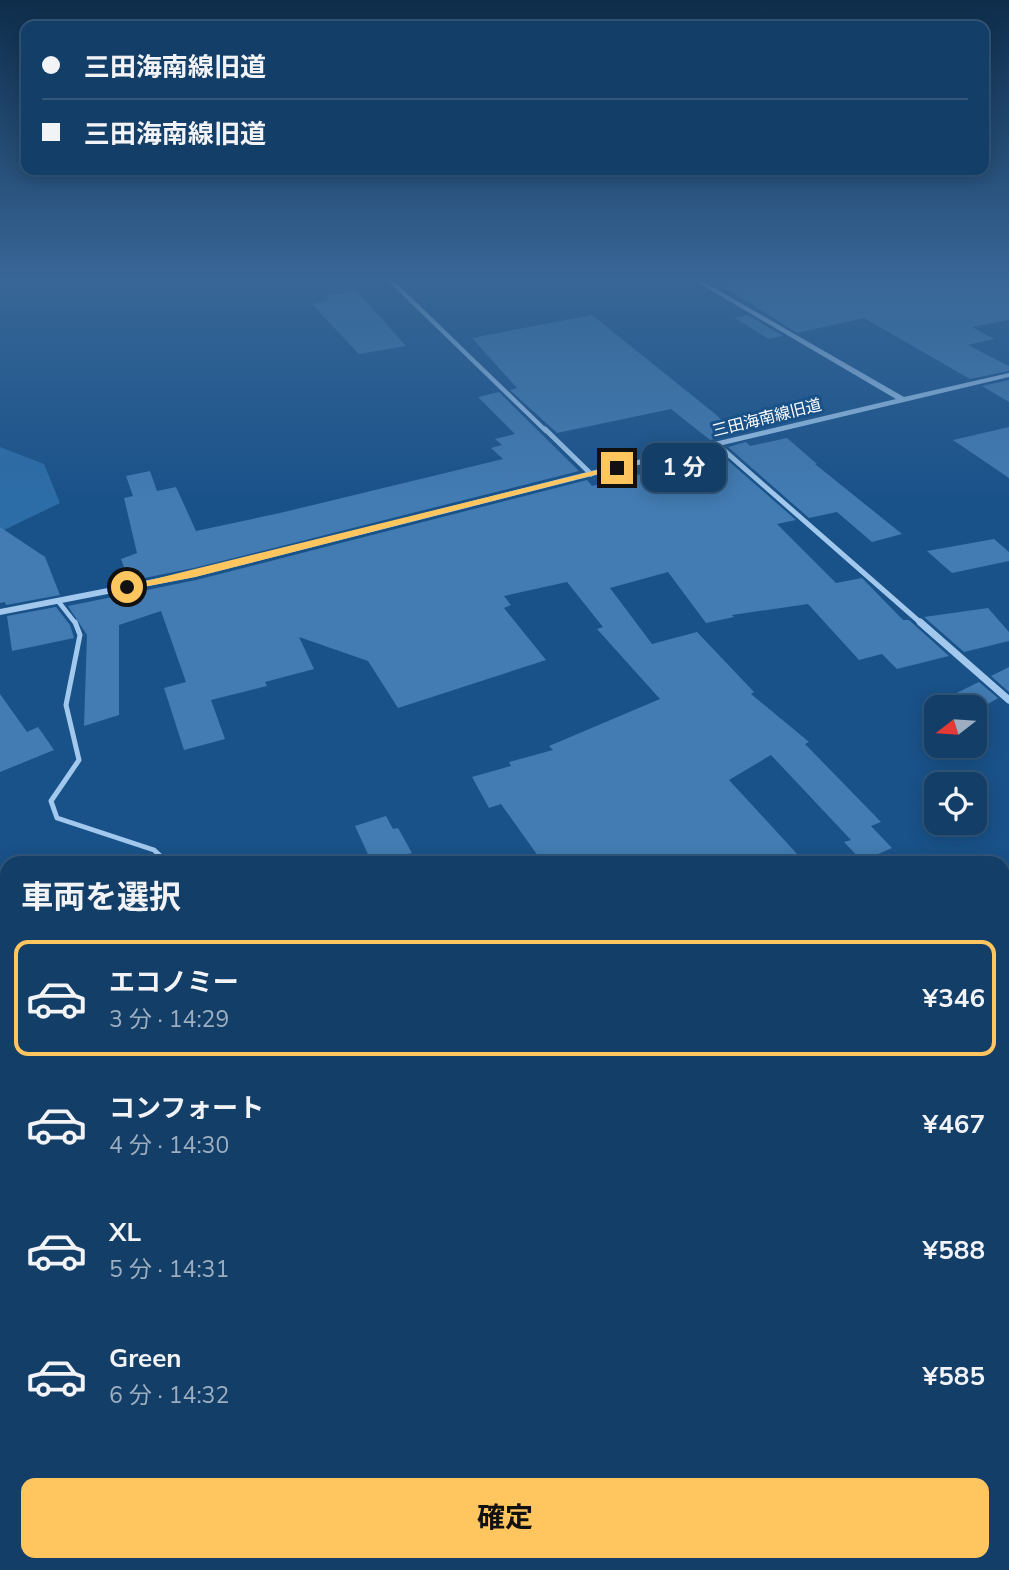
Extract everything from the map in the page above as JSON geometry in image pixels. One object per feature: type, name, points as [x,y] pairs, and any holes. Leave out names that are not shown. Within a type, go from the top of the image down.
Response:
[{"type":"street","points":[[464,351],[591,474]]},
{"type":"street","points":[[819,351],[903,400]]},
{"type":"street","name":"三田海南線旧道","points":[[0,612],[195,574],[591,474],[719,446],[1009,375]]},
{"type":"street","points":[[719,446],[1009,700]]},
{"type":"lane","points":[[58,601],[74,620],[80,635],[66,705],[79,760],[51,801],[57,818],[154,850],[160,856]]},
{"type":"shaded area","points":[[0,447],[44,464],[60,503],[0,532]]},
{"type":"building","points":[[484,351],[637,351],[737,434],[710,440],[671,409],[557,433],[510,390],[517,388]]},
{"type":"building","points":[[922,351],[980,351],[1009,366],[1009,371],[970,379]]},
{"type":"building","points":[[1009,380],[1009,402],[982,386]]},
{"type":"building","points":[[499,392],[579,471],[194,568],[129,581],[121,559],[137,553],[124,498],[133,496],[126,476],[150,471],[157,491],[176,487],[196,531],[280,513],[503,459],[491,448],[502,445],[495,439],[515,434],[478,397]]},
{"type":"building","points":[[1009,427],[1009,478],[953,440]]},
{"type":"building","points":[[787,438],[902,534],[872,542],[837,512],[809,518],[728,447],[746,442],[750,446]]},
{"type":"building","points":[[718,452],[796,520],[777,524],[836,583],[862,578],[903,620],[909,620],[949,656],[897,669],[882,654],[859,660],[808,604],[732,615],[734,617],[706,623],[668,572],[610,588],[652,644],[697,632],[754,692],[751,694],[809,742],[805,744],[881,822],[871,826],[892,848],[874,856],[857,856],[844,842],[851,840],[771,755],[729,780],[798,855],[796,856],[538,856],[501,804],[489,808],[472,777],[511,766],[509,762],[553,750],[549,746],[660,699],[597,629],[603,627],[567,582],[504,596],[511,605],[504,608],[546,660],[398,708],[368,661],[299,637],[314,669],[265,682],[267,686],[211,700],[225,739],[184,750],[164,688],[186,682],[161,611],[119,625],[119,715],[84,726],[87,635],[68,606],[196,580],[587,480],[592,486],[650,472],[646,468]]},
{"type":"building","points":[[0,527],[45,557],[60,595],[6,605],[5,602],[0,603]]},
{"type":"building","points":[[994,539],[1009,552],[1009,561],[952,573],[927,551]]},
{"type":"building","points":[[56,607],[70,625],[74,638],[12,651],[7,616]]},
{"type":"building","points":[[988,608],[1009,632],[1009,641],[964,652],[924,617]]},
{"type":"building","points":[[1009,667],[1009,692],[991,676]]},
{"type":"building","points":[[979,682],[998,698],[987,705],[987,695],[952,695]]},
{"type":"building","points":[[0,694],[27,732],[38,727],[54,750],[0,772]]},
{"type":"building","points":[[386,816],[393,829],[398,828],[412,853],[400,856],[369,856],[355,826]]},
{"type":"route","points":[[127,587],[195,574],[617,468]]}]
